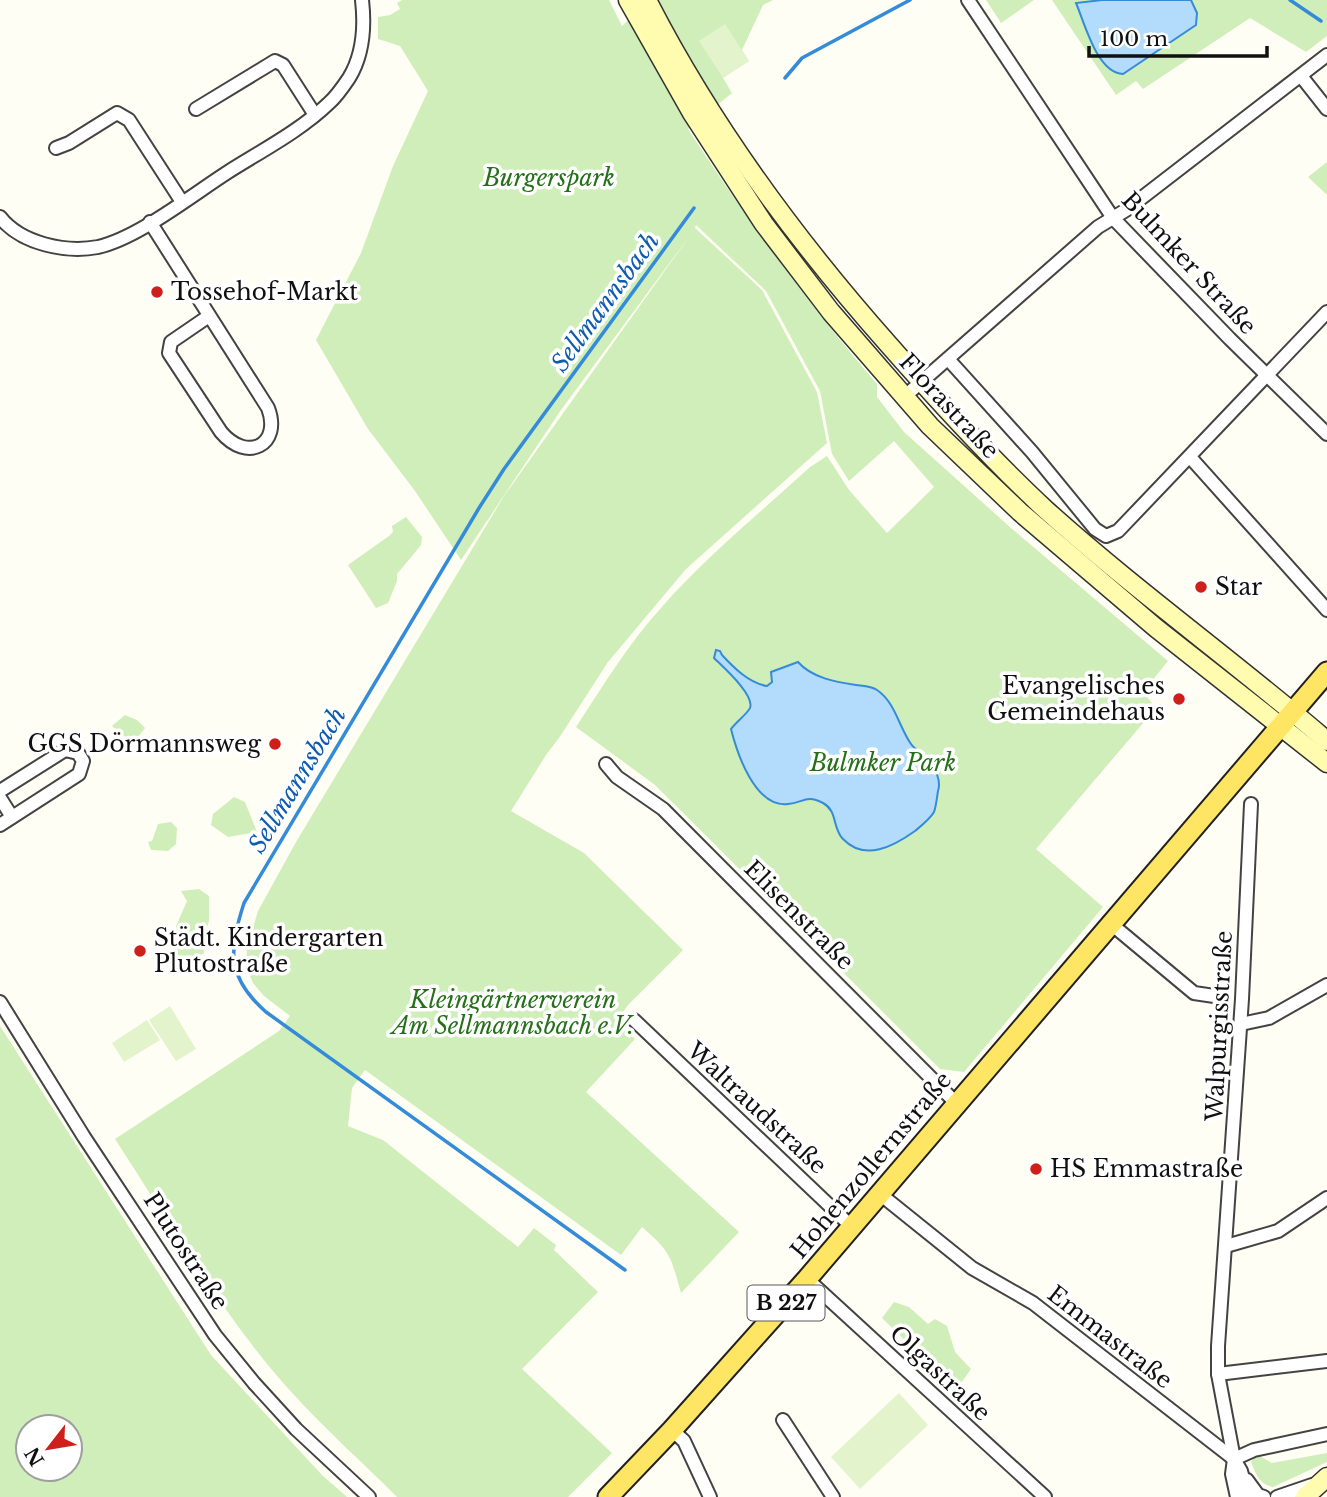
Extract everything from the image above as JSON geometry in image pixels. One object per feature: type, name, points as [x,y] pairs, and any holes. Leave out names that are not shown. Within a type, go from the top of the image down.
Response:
[{"type":"main road","name":"Florastraße","points":[[628,0],[692,113],[750,203],[819,297],[904,397],[977,473],[1156,628],[1285,720],[1327,741]]},
{"type":"main road","name":"Florastraße","points":[[648,0],[699,93],[752,175],[801,242],[921,382],[1004,471],[1285,720],[1327,763]]},
{"type":"main road","name":"Hohenzollernstraße","points":[[608,1497],[807,1279],[1327,671]]},
{"type":"main road","points":[[1306,1497],[1326,1478]]},
{"type":"street","points":[[0,217],[5,224],[28,237],[69,250],[113,242],[150,222],[315,116],[331,102],[351,75],[358,58],[363,32],[362,0]]},
{"type":"street","name":"Bulmker Straße","points":[[968,0],[1114,218],[1327,434]]},
{"type":"street","points":[[904,397],[1098,226],[1114,218],[1327,55]]},
{"type":"street","points":[[197,109],[275,61],[283,65],[315,116]]},
{"type":"street","points":[[1301,76],[1327,109]]},
{"type":"street","points":[[56,148],[68,144],[117,113],[129,120],[182,202]]},
{"type":"street","points":[[150,222],[268,408],[272,421],[271,432],[254,448],[241,449],[230,443],[169,353],[171,342],[209,317]]},
{"type":"street","points":[[1327,312],[1190,457],[1327,610]]},
{"type":"street","name":"Florastraße","points":[[948,359],[1095,529],[1105,536],[1118,531],[1190,457]]},
{"type":"street","points":[[0,791],[65,750],[78,753],[83,761],[79,774],[0,825]]},
{"type":"street","name":"Elisenstraße","points":[[606,764],[617,776],[663,809],[956,1103]]},
{"type":"street","points":[[0,798],[12,817]]},
{"type":"street","name":"Walpurgisstraße","points":[[1237,1497],[1232,1474],[1234,1459],[1218,1374],[1217,1346],[1241,1024],[1251,804]]},
{"type":"street","points":[[1110,923],[1189,989],[1201,995],[1221,997]]},
{"type":"street","points":[[1241,1024],[1269,1018],[1327,985]]},
{"type":"street","name":"Plutostraße","points":[[0,1003],[84,1137],[215,1335],[296,1429],[369,1497]]},
{"type":"street","name":"Waltraudstraße","points":[[634,1020],[852,1227]]},
{"type":"street","name":"Emmastraße","points":[[880,1194],[972,1268],[1033,1303],[1234,1459]]},
{"type":"street","points":[[1226,1246],[1278,1231],[1327,1198]]},
{"type":"street","name":"Olgastraße","points":[[807,1279],[1045,1497]]},
{"type":"street","points":[[1218,1374],[1327,1361]]},
{"type":"street","points":[[783,1420],[831,1496]]},
{"type":"street","points":[[672,1430],[684,1441],[710,1497]]},
{"type":"street","points":[[1234,1459],[1254,1450],[1327,1434]]},
{"type":"street","name":"Walpurgisstraße","points":[[1234,1459],[1241,1471],[1248,1497]]},
{"type":"street","points":[[1241,1471],[1258,1495],[1264,1497]]},
{"type":"street","points":[[1277,1497],[1300,1491],[1326,1478]]},
{"type":"green space","points":[[402,0],[609,0],[622,26],[650,0],[773,0],[763,5],[742,50],[749,61],[723,78],[732,93],[688,129],[778,260],[877,384],[877,397],[904,432],[1011,528],[1168,661],[1143,692],[1156,708],[1036,849],[1103,907],[964,1072],[940,1069],[655,785],[576,727],[627,651],[678,589],[810,467],[827,456],[849,490],[887,533],[934,487],[894,441],[849,481],[832,454],[820,391],[766,291],[696,225],[695,228],[762,290],[817,392],[827,443],[686,569],[608,662],[511,811],[584,853],[683,950],[621,1015],[620,1025],[635,1039],[586,1092],[739,1232],[681,1293],[669,1256],[642,1227],[621,1255],[365,1070],[352,1088],[348,1126],[383,1140],[518,1247],[534,1228],[556,1245],[554,1250],[598,1292],[522,1369],[612,1453],[568,1497],[397,1497],[307,1409],[245,1336],[115,1139],[279,1031],[290,1016],[264,996],[253,983],[246,966],[247,948],[258,911],[296,842],[504,496],[691,234],[561,410],[461,560],[415,491],[368,429],[316,340],[361,253],[393,166],[428,91],[400,46],[378,39],[378,17],[390,15],[400,9],[397,3]]},
{"type":"green space","points":[[986,0],[1034,0],[1001,23]]},
{"type":"green space","points":[[1052,0],[1102,0],[1077,3],[1197,13],[1191,0],[1327,0],[1327,36],[1306,52],[1250,18],[1143,89],[1136,81],[1116,95]]},
{"type":"green space","points":[[725,24],[749,61],[723,78],[699,41]]},
{"type":"green space","points":[[1327,162],[1327,195],[1308,177]]},
{"type":"green space","points":[[406,517],[422,537],[421,545],[397,574],[388,603],[376,608],[348,565],[389,536],[393,532],[392,526]]},
{"type":"green space","points":[[125,715],[137,720],[145,728],[135,741],[130,741],[112,726]]},
{"type":"green space","points":[[234,797],[245,802],[257,832],[228,837],[211,825],[213,814]]},
{"type":"green space","points":[[171,822],[177,828],[176,844],[168,851],[151,850],[148,842],[152,841],[158,824]]},
{"type":"green space","points":[[199,889],[209,896],[209,921],[203,941],[204,953],[182,967],[175,950],[179,945],[176,926],[187,901],[181,891]]},
{"type":"green space","points":[[170,1006],[196,1049],[176,1061],[149,1020]]},
{"type":"green space","points":[[147,1020],[160,1040],[124,1062],[112,1043]]},
{"type":"green space","points":[[0,1026],[211,1355],[322,1475],[347,1497],[0,1497]]},
{"type":"green space","points":[[894,1302],[909,1307],[928,1324],[935,1319],[947,1326],[955,1352],[971,1369],[956,1390],[882,1318]]},
{"type":"green space","points":[[899,1393],[928,1425],[860,1489],[831,1457]]},
{"type":"green space","points":[[1327,1453],[1327,1462],[1273,1487],[1261,1481],[1251,1462],[1256,1454],[1272,1463]]},
{"type":"water","points":[[1102,0],[1191,0],[1197,13],[1196,25],[1123,74],[1114,72],[1099,57],[1076,3]]},
{"type":"water","points":[[716,650],[742,674],[767,686],[772,682],[771,672],[798,662],[810,672],[825,678],[877,690],[893,708],[911,744],[928,759],[936,772],[939,787],[932,815],[898,842],[870,851],[852,846],[843,839],[837,830],[831,810],[823,803],[808,799],[788,804],[776,803],[766,797],[749,777],[731,729],[749,710],[748,696],[714,658]]},
{"type":"waterway","name":"Sellmannsbach","points":[[785,78],[802,58],[910,0]]},
{"type":"waterway","name":"Sellmannsbach","points":[[1290,0],[1321,21]]},
{"type":"waterway","name":"Sellmannsbach","points":[[625,1270],[266,1012],[244,987],[234,962],[234,949],[244,903],[479,508],[504,469],[694,208]]},
{"type":"place","name":"Tossehof-Markt","points":[[157,292]]},
{"type":"place","name":"Star","points":[[1201,587]]},
{"type":"place","name":"Evangelisches Gemeindehaus","points":[[1179,699]]},
{"type":"place","name":"GGS Dörmannsweg","points":[[275,744]]},
{"type":"place","name":"Städt. Kindergarten Plutostraße","points":[[140,951]]},
{"type":"place","name":"HS Emmastraße","points":[[1036,1169]]},
{"type":"park label","name":"Burgerspark","points":[[549,178]]},
{"type":"park label","name":"Bulmker Park","points":[[883,763]]},
{"type":"park label","name":"Kleingärtnerverein Am Sellmannsbach e.V.","points":[[513,1013]]}]
